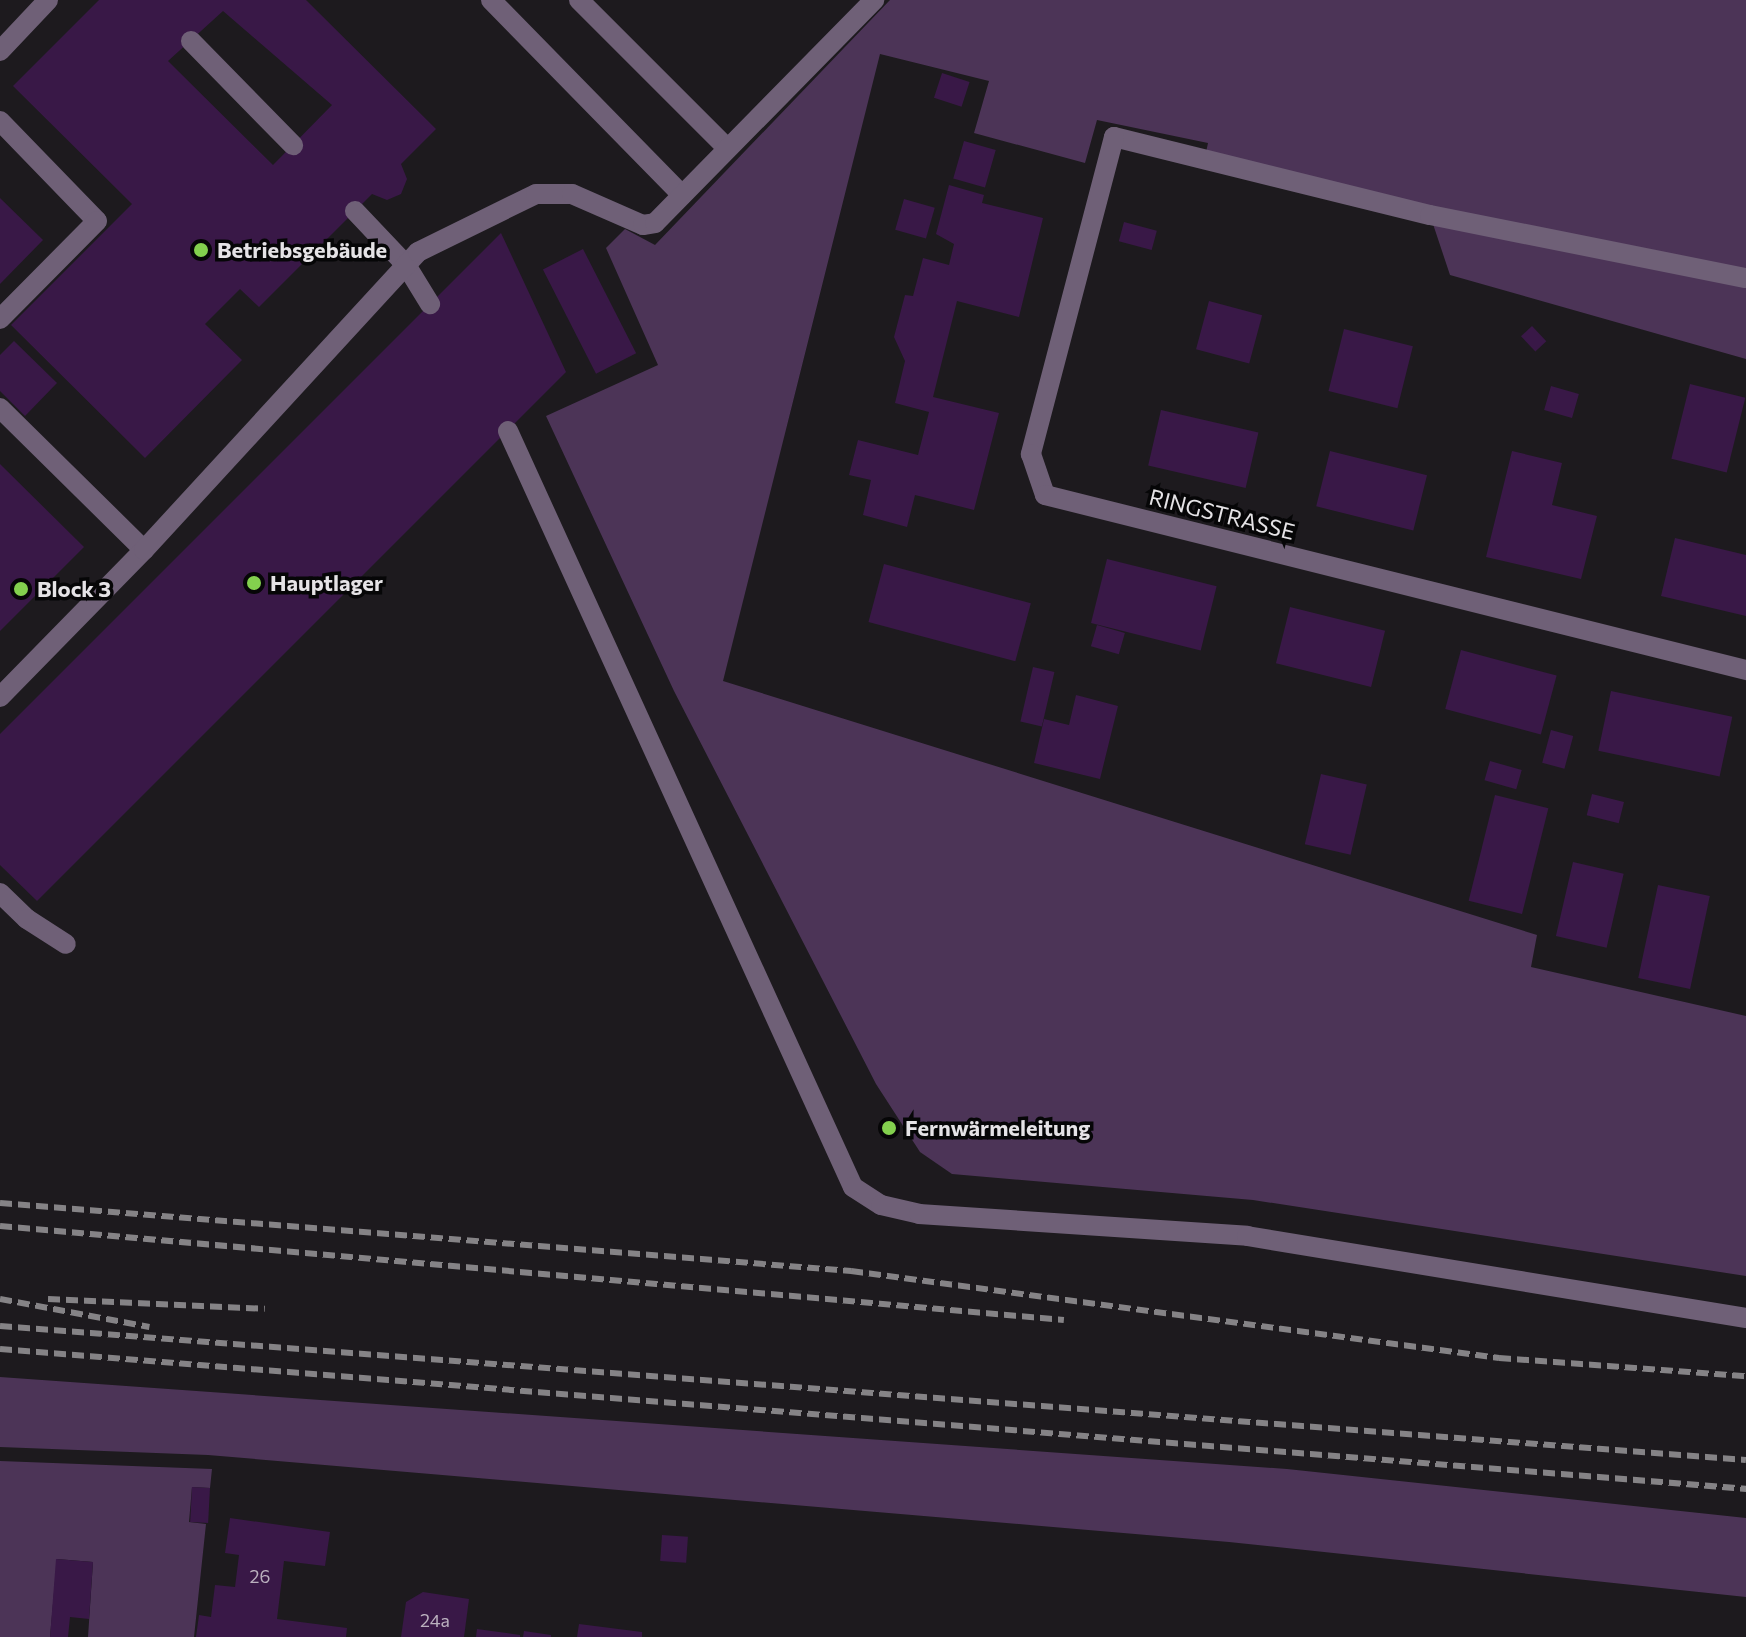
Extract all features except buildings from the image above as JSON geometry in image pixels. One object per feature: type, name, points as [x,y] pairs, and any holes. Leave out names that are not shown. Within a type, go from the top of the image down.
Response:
[{"type":"street","points":[[0,51],[48,0]]},
{"type":"street","points":[[491,0],[682,195]]},
{"type":"street","points":[[579,0],[727,148]]},
{"type":"street","points":[[0,697],[144,550],[418,252],[536,194],[572,194],[643,225],[655,223],[874,0]]},
{"type":"street","points":[[191,41],[293,145]]},
{"type":"street","points":[[0,121],[97,221],[0,319]]},
{"type":"street","name":"RINGSTRASSE","points":[[1746,278],[1430,215],[1114,137],[1031,454],[1045,495],[1746,670]]},
{"type":"street","points":[[355,211],[406,265],[430,304]]},
{"type":"street","points":[[0,408],[144,550]]},
{"type":"street","points":[[508,431],[853,1187],[881,1205],[919,1214],[1247,1236],[1746,1318]]},
{"type":"street","points":[[0,893],[27,919],[66,944]]},
{"type":"shaded area","points":[[890,0],[1746,0],[1746,359],[1450,275],[1430,215],[1205,157],[1208,143],[1097,120],[1085,163],[974,133],[989,81],[880,54],[723,681],[1537,935],[1531,967],[1746,1016],[1746,1276],[1253,1200],[952,1174],[920,1152],[876,1084],[674,691],[546,416],[658,365],[606,248],[625,229],[655,245]]},
{"type":"shaded area","points":[[0,1377],[1287,1469],[1746,1518],[1746,1597],[1229,1542],[208,1455],[0,1447]]},
{"type":"shaded area","points":[[0,1461],[212,1469],[210,1488],[192,1487],[189,1522],[206,1524],[194,1637],[88,1637],[93,1562],[57,1559],[50,1637],[0,1637]]},
{"type":"railway","points":[[0,1203],[851,1271],[1499,1358],[1746,1376]]},
{"type":"railway","points":[[0,1226],[1064,1320]]},
{"type":"railway","points":[[0,1299],[149,1327]]},
{"type":"railway","points":[[48,1299],[265,1309]]},
{"type":"railway","points":[[0,1326],[1746,1460]]},
{"type":"railway","points":[[0,1349],[1746,1489]]},
{"type":"place","name":"Betriebsgebäude","points":[[201,250]]},
{"type":"place","name":"Hauptlager","points":[[254,583]]},
{"type":"place","name":"Block 3","points":[[21,589]]},
{"type":"place","name":"Fernwärmeleitung","points":[[889,1128]]}]
